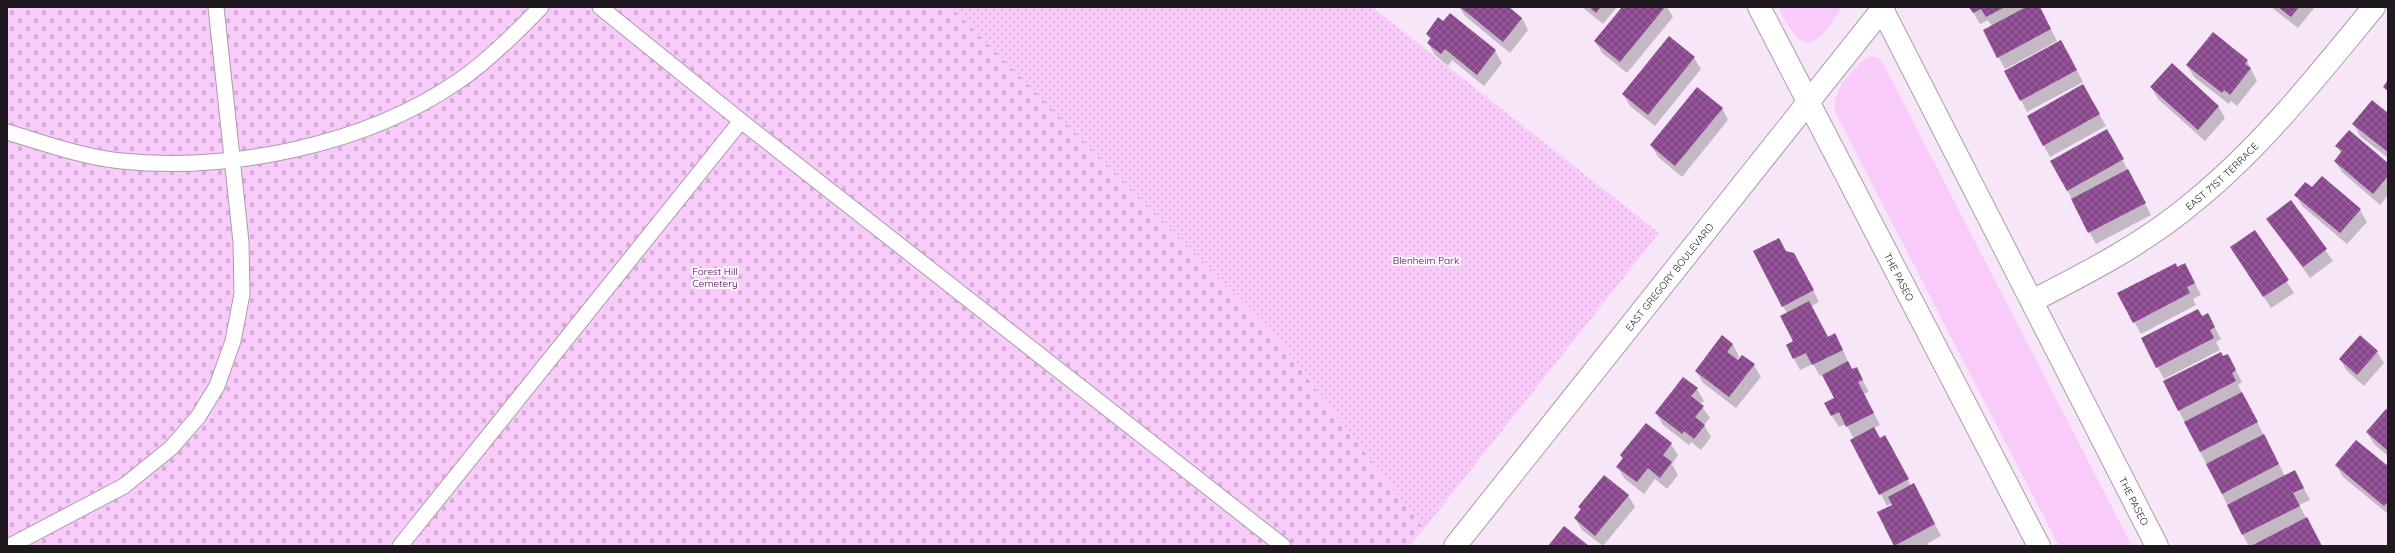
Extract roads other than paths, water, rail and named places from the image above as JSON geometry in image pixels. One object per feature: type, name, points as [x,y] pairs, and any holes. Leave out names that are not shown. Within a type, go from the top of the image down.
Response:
[{"type":"main road","name":"THE PASEO","points":[[1759,7],[2039,546]]},
{"type":"main road","name":"EAST 71ST TERRACE","points":[[2032,301],[2107,263],[2195,201],[2240,161],[2296,103],[2374,7]]},
{"type":"main road","name":"THE PASEO","points":[[1882,8],[2157,546]]},
{"type":"main road","name":"EAST GREGORY BOULEVARD","points":[[1454,546],[1882,8]]},
{"type":"lane","points":[[10,546],[124,486],[171,448],[198,417],[217,386],[233,341],[242,294],[241,242],[216,7]]},
{"type":"lane","points":[[7,132],[65,150],[120,161],[180,164],[233,160],[332,140],[398,116],[458,82],[519,29],[540,7]]},
{"type":"lane","points":[[600,7],[742,121],[1283,546]]},
{"type":"lane","points":[[400,546],[742,121]]},
{"type":"park label","name":"Blenheim Park","points":[[1426,260]]},
{"type":"park label","name":"Forest Hill Cemetery","points":[[715,276]]}]
